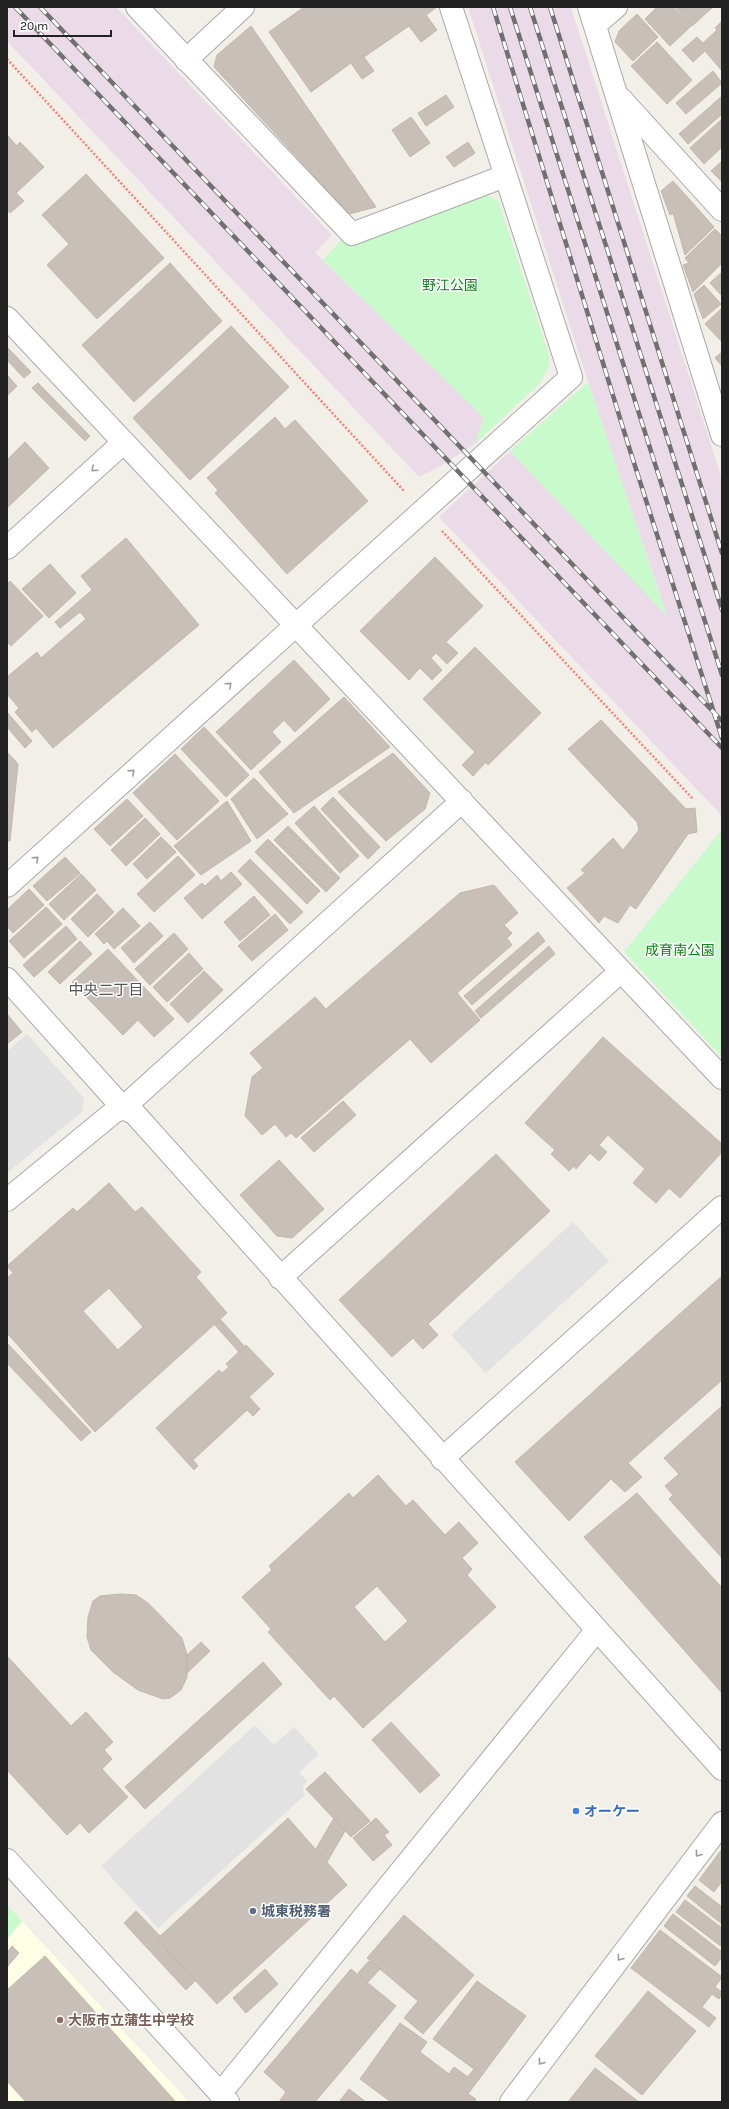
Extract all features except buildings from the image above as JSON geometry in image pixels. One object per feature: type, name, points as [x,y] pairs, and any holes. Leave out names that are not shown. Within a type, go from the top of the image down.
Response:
[{"type":"street","points":[[137,7],[352,234],[505,176]]},
{"type":"street","points":[[186,60],[243,7]]},
{"type":"street","points":[[7,886],[571,376],[451,7]]},
{"type":"street","points":[[616,7],[592,16],[722,435]]},
{"type":"street","points":[[616,94],[722,210]]},
{"type":"street","points":[[7,318],[295,626],[462,801],[722,1078]]},
{"type":"street","points":[[7,548],[123,443]]},
{"type":"street","points":[[7,1200],[114,1112],[123,1108],[462,801]]},
{"type":"street","points":[[280,1278],[621,971]]},
{"type":"street","points":[[7,979],[123,1108],[134,1114],[442,1459],[722,1769]]},
{"type":"street","points":[[442,1459],[722,1207]]},
{"type":"street","points":[[7,1860],[224,2098],[596,1630]]},
{"type":"street","points":[[511,2102],[722,1823]]},
{"type":"path","points":[[7,59],[423,511],[693,798]]},
{"type":"shaded area","points":[[7,7],[116,7],[332,235],[315,253],[485,418],[475,444],[439,467],[419,477],[7,41]]},
{"type":"shaded area","points":[[468,7],[571,7],[719,470],[722,485],[722,816],[439,517],[510,451],[667,615],[588,382]]},
{"type":"shaded area","points":[[27,1034],[84,1098],[82,1112],[7,1173],[7,1051]]},
{"type":"shaded area","points":[[573,1222],[609,1261],[486,1373],[451,1335]]},
{"type":"shaded area","points":[[255,1725],[274,1745],[294,1727],[319,1754],[299,1773],[308,1781],[303,1786],[305,1795],[158,1928],[101,1866]]},
{"type":"shaded area","name":"大阪市立蒲生中学校","points":[[22,1921],[189,2102],[7,2102],[7,1939]]},
{"type":"green space","name":"野江公園","points":[[486,195],[498,200],[549,355],[549,363],[544,377],[539,384],[475,444],[484,418],[323,260],[342,239],[349,246]]},
{"type":"green space","points":[[588,382],[667,616],[510,451]]},
{"type":"green space","name":"成育南公園","points":[[720,832],[722,837],[722,1057],[624,952]]},
{"type":"green space","points":[[7,1905],[22,1921],[7,1939]]},
{"type":"railway","points":[[15,7],[722,748]]},
{"type":"railway","points":[[40,7],[722,721]]},
{"type":"railway","points":[[493,7],[628,444],[722,738]]},
{"type":"railway","points":[[510,7],[722,675]]},
{"type":"railway","points":[[530,7],[722,610]]},
{"type":"railway","points":[[550,7],[722,553]]},
{"type":"place","name":"オーケー","points":[[576,1811]]},
{"type":"place","name":"城東税務署","points":[[253,1911]]},
{"type":"place","name":"大阪市立蒲生中学校","points":[[60,2020]]},
{"type":"district","name":"中央二丁目","points":[[106,990]]}]
